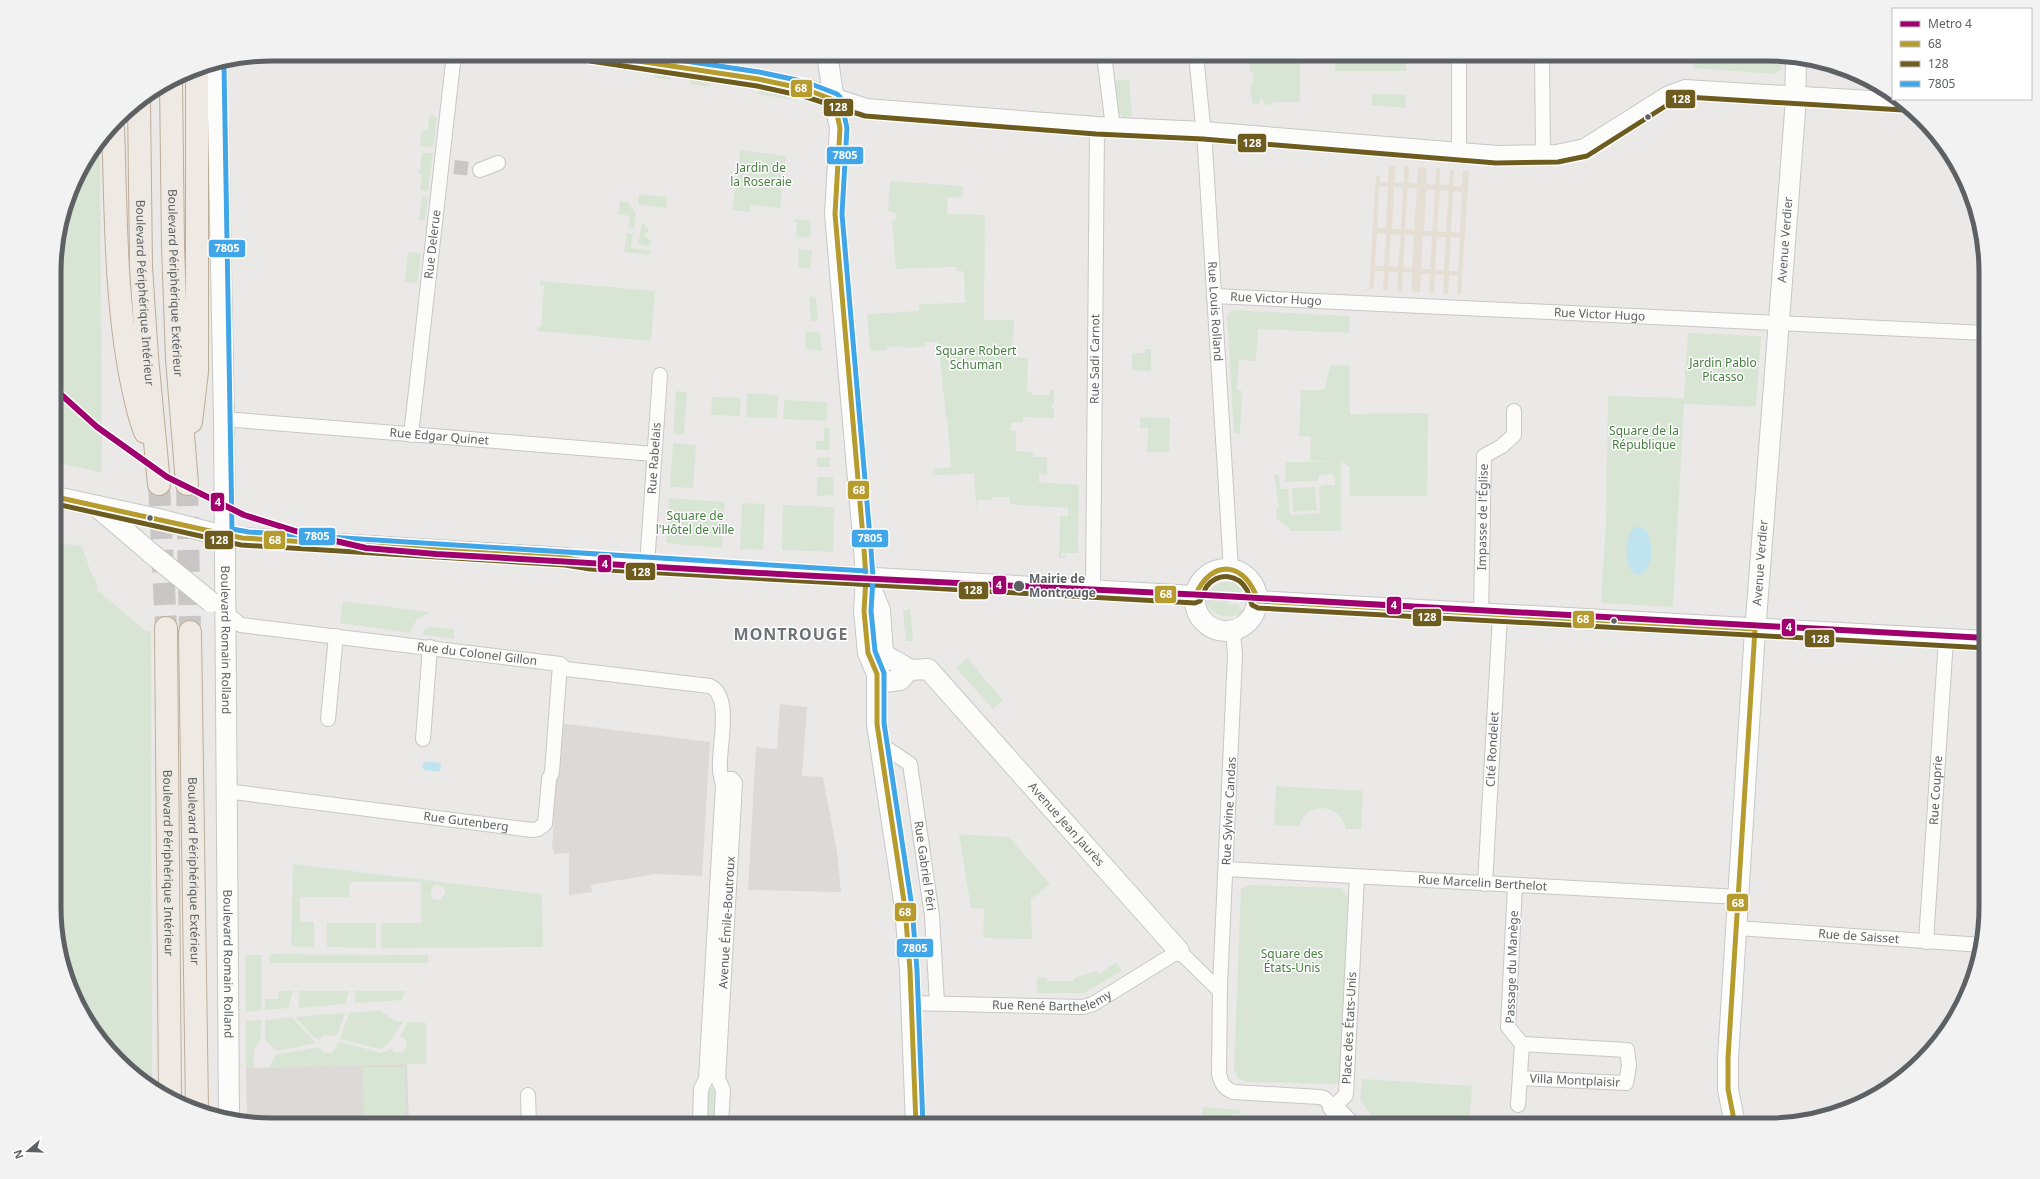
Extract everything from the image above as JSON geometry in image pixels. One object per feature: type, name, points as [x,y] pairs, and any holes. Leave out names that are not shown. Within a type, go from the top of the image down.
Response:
[{"type":"highway","name":"Boulevard Périphérique Extérieur","points":[[171,87],[176,359],[186,475],[197,372],[197,75]]},
{"type":"highway","name":"Boulevard Périphérique Intérieur","points":[[113,133],[121,308],[126,348],[138,413],[158,473],[147,357],[141,267],[139,109]]},
{"type":"highway","name":"Boulevard Périphérique Intérieur","points":[[166,628],[170,1091]]},
{"type":"highway","name":"Boulevard Périphérique Extérieur","points":[[190,632],[197,1104]]},
{"type":"main road","points":[[638,61],[758,79],[805,89],[866,110],[1105,127],[1203,132],[1459,154],[1542,156],[1585,149],[1669,96],[1685,90],[1892,102]]},
{"type":"main road","points":[[828,61],[840,128],[835,214],[866,578],[864,611],[868,653],[877,679]]},
{"type":"main road","name":"Avenue Verdier","points":[[1734,1118],[1728,1089],[1728,1058],[1755,629],[1780,323],[1796,63]]},
{"type":"main road","name":"Boulevard Romain Rolland","points":[[217,68],[224,419],[218,534],[219,607],[226,791],[229,1114]]},
{"type":"main road","points":[[61,498],[143,515],[218,534],[242,538],[566,558],[590,562],[1195,596]]},
{"type":"main road","points":[[96,506],[146,550],[219,607]]},
{"type":"main road","points":[[1230,569],[1239,572],[1250,580],[1256,592],[1258,601],[1256,609],[1248,623],[1233,631],[1220,631],[1208,626],[1199,616],[1195,596],[1203,578],[1216,571],[1230,569]]},
{"type":"main road","points":[[866,578],[880,610],[883,653],[877,679],[877,724],[905,908],[916,1118]]},
{"type":"main road","points":[[1258,601],[1979,641]]},
{"type":"main road","name":"Avenue Jean Jaurès","points":[[883,653],[892,661],[903,664],[909,670],[928,669],[1179,951]]},
{"type":"main road","points":[[877,679],[900,680],[909,670]]},
{"type":"main road","points":[[1333,1107],[1343,1118]]},
{"type":"street","name":"Rue Delerue","points":[[412,432],[453,61]]},
{"type":"street","name":"Rue Sadi Carnot","points":[[1093,591],[1105,127],[1104,61]]},
{"type":"street","name":"Rue Louis Rolland","points":[[1197,61],[1214,296],[1230,569]]},
{"type":"street","points":[[1459,61],[1459,154]]},
{"type":"street","points":[[1542,61],[1542,156]]},
{"type":"street","points":[[480,170],[498,163]]},
{"type":"street","name":"Rue Victor Hugo","points":[[1214,296],[1979,334]]},
{"type":"street","name":"Rue Rabelais","points":[[647,565],[660,375]]},
{"type":"street","name":"Impasse de l'Église","points":[[1490,614],[1484,456],[1502,446],[1514,435],[1514,411]]},
{"type":"street","name":"Rue Edgar Quinet","points":[[224,419],[412,432],[654,454]]},
{"type":"street","name":"Rue du Colonel Gillon","points":[[219,607],[241,625],[430,647],[560,664],[566,669],[710,686],[717,691],[722,702]]},
{"type":"street","name":"Cité Rondelet","points":[[1485,884],[1490,614]]},
{"type":"street","name":"Rue Sylvine Candas","points":[[1220,991],[1235,655],[1233,631]]},
{"type":"street","points":[[328,719],[336,636]]},
{"type":"street","name":"Rue Couprie","points":[[1926,942],[1946,639]]},
{"type":"street","points":[[423,739],[430,647]]},
{"type":"street","name":"Rue Gutenberg","points":[[226,791],[532,830],[538,829],[545,824],[549,779],[552,772],[560,664]]},
{"type":"street","name":"Avenue Émile-Boutroux","points":[[700,1118],[701,1089],[712,1079],[735,784],[732,779],[728,779],[723,785],[720,770],[723,710],[722,702]]},
{"type":"street","name":"Rue Gabriel Péri","points":[[880,744],[910,764],[932,916],[937,1003]]},
{"type":"street","name":"Rue Marcelin Berthelot","points":[[1226,869],[1739,897]]},
{"type":"street","name":"Place des États-Unis","points":[[1333,1107],[1346,1095],[1347,1087],[1357,877]]},
{"type":"street","name":"Passage du Manège","points":[[1515,885],[1508,1027],[1522,1044]]},
{"type":"street","name":"Rue de Saisset","points":[[1737,928],[1975,945]]},
{"type":"street","name":"Avenue Jean Jaurès","points":[[1179,951],[1220,991]]},
{"type":"street","name":"Rue René Barthelemy","points":[[911,1003],[1083,1007],[1093,1004],[1179,951]]},
{"type":"street","points":[[1220,991],[1219,1074],[1223,1086],[1233,1092],[1320,1096],[1333,1107]]},
{"type":"street","name":"Villa Montplaisir","points":[[1518,1106],[1522,1044],[1627,1050],[1629,1066],[1626,1083],[1520,1078]]},
{"type":"street","name":"Avenue Émile-Boutroux","points":[[712,1079],[723,1090],[721,1118]]},
{"type":"street","points":[[528,1095],[529,1118]]},
{"type":"shaded area","points":[[1389,165],[1395,166],[1395,183],[1404,183],[1404,166],[1409,167],[1408,183],[1417,184],[1418,167],[1427,168],[1426,184],[1435,185],[1436,168],[1440,169],[1440,185],[1449,185],[1450,169],[1454,170],[1453,186],[1462,186],[1463,170],[1469,171],[1461,295],[1457,294],[1458,276],[1449,275],[1448,294],[1445,294],[1443,293],[1444,275],[1435,274],[1434,293],[1429,293],[1430,274],[1421,274],[1420,292],[1416,292],[1411,291],[1412,273],[1403,272],[1402,291],[1397,291],[1398,272],[1389,272],[1388,290],[1383,290],[1384,271],[1375,271],[1374,289],[1369,289],[1376,176],[1380,176],[1380,182],[1388,182]],"holes":[[[1379,186],[1388,187],[1386,228],[1377,228]],[[1394,187],[1403,188],[1401,229],[1392,229]],[[1408,188],[1417,189],[1414,230],[1405,229]],[[1426,190],[1435,190],[1432,231],[1424,231]],[[1440,190],[1449,191],[1446,232],[1437,231]],[[1453,191],[1462,192],[1460,233],[1451,232]],[[1377,233],[1386,234],[1384,266],[1375,266]],[[1391,234],[1401,235],[1398,267],[1389,266]],[[1405,235],[1414,235],[1412,268],[1403,267]],[[1423,236],[1432,236],[1430,269],[1421,269]],[[1437,237],[1446,237],[1444,270],[1435,270]],[[1451,237],[1460,238],[1458,271],[1449,271]]]},
{"type":"shaded area","points":[[780,704],[807,707],[802,776],[823,777],[837,852],[841,892],[748,890],[756,747],[777,749]]},
{"type":"shaded area","points":[[560,723],[710,742],[702,876],[655,874],[591,885],[592,892],[569,895],[569,853],[555,854],[552,847]]},
{"type":"shaded area","points":[[407,1064],[409,1118],[259,1118],[247,1116],[246,1068]]},
{"type":"green space","points":[[1300,61],[1300,102],[1273,102],[1273,105],[1264,104],[1263,99],[1259,100],[1260,104],[1252,103],[1250,84],[1253,83],[1253,72],[1250,72],[1249,63]]},
{"type":"green space","points":[[1337,61],[1406,61],[1406,71],[1334,71]]},
{"type":"green space","points":[[1693,61],[1782,61],[1782,68],[1775,74],[1693,68]]},
{"type":"green space","points":[[655,70],[710,79],[709,87],[690,84],[691,79],[671,76],[671,80],[654,78]]},
{"type":"green space","points":[[1129,79],[1132,116],[1123,117],[1118,112],[1115,81]]},
{"type":"green space","points":[[759,87],[797,95],[796,100],[758,94]]},
{"type":"green space","points":[[1373,94],[1406,95],[1406,108],[1371,105]]},
{"type":"green space","points":[[429,115],[437,117],[433,147],[420,146],[422,130],[428,131]]},
{"type":"green space","name":"Jardin de la Roseraie","points":[[740,150],[786,156],[780,208],[750,205],[749,212],[732,210],[736,181],[738,178]]},
{"type":"green space","points":[[100,151],[102,473],[61,463],[61,259],[65,231],[72,204],[89,167]]},
{"type":"green space","points":[[422,153],[433,153],[428,191],[420,190],[422,175],[419,174]]},
{"type":"green space","name":"Square Robert Schuman","points":[[890,181],[963,186],[962,198],[948,197],[947,214],[985,215],[984,320],[1014,320],[1012,357],[1028,358],[1027,391],[1032,392],[1031,395],[1049,395],[1050,390],[1054,390],[1054,405],[1052,405],[1052,408],[1054,409],[1054,418],[1024,417],[1022,423],[1011,422],[1011,431],[1016,431],[1016,451],[1033,452],[1033,457],[1047,457],[1047,475],[1039,474],[1039,482],[1079,485],[1078,553],[1061,553],[1061,556],[1066,556],[1066,558],[1059,558],[1060,516],[1068,516],[1068,508],[1010,504],[1010,497],[993,497],[992,500],[977,500],[977,514],[974,474],[931,475],[933,474],[933,469],[951,467],[938,342],[925,342],[925,347],[887,347],[887,350],[870,351],[867,314],[919,311],[919,304],[965,303],[964,274],[962,271],[957,271],[956,267],[896,269],[892,220],[897,219],[896,213],[888,211]]},
{"type":"green space","points":[[639,194],[667,197],[666,208],[638,205]]},
{"type":"green space","points":[[422,196],[428,197],[425,220],[419,220]]},
{"type":"green space","points":[[620,201],[628,202],[636,213],[634,229],[628,228],[630,216],[618,214]]},
{"type":"green space","points":[[795,219],[811,221],[810,238],[797,237],[797,222],[794,222]]},
{"type":"green space","points":[[642,222],[649,230],[644,235],[651,241],[650,247],[638,244]]},
{"type":"green space","points":[[627,233],[633,234],[631,248],[650,251],[649,255],[624,252]]},
{"type":"green space","points":[[798,249],[812,251],[810,269],[799,268]]},
{"type":"green space","points":[[408,252],[421,253],[418,283],[405,282]]},
{"type":"green space","points":[[540,281],[655,291],[651,341],[537,331],[537,327],[541,327],[544,286],[540,285]]},
{"type":"green space","points":[[809,296],[816,297],[818,321],[811,321]]},
{"type":"green space","points":[[1232,310],[1350,316],[1350,333],[1258,329],[1256,361],[1239,360],[1237,390],[1242,391],[1240,434],[1234,433],[1227,315]]},
{"type":"green space","points":[[805,331],[820,332],[822,351],[806,349]]},
{"type":"green space","name":"Square de la République","points":[[1688,333],[1761,336],[1756,407],[1684,404],[1673,607],[1601,603],[1606,520],[1608,396],[1684,398]]},
{"type":"green space","points":[[1145,349],[1151,349],[1151,371],[1132,370],[1132,353],[1145,353]]},
{"type":"green space","points":[[1331,365],[1350,366],[1350,414],[1428,413],[1427,496],[1350,496],[1350,467],[1341,462],[1341,531],[1290,531],[1290,528],[1277,519],[1276,510],[1279,508],[1274,475],[1279,474],[1280,489],[1288,489],[1290,515],[1320,513],[1319,487],[1324,485],[1335,485],[1335,479],[1332,474],[1319,475],[1318,481],[1285,482],[1286,462],[1329,462],[1310,460],[1311,437],[1299,436],[1301,390],[1324,390]]},
{"type":"green space","points":[[676,391],[687,392],[684,435],[673,434]]},
{"type":"green space","points":[[747,393],[778,395],[777,418],[746,417]]},
{"type":"green space","points":[[712,397],[741,398],[740,416],[711,415]]},
{"type":"green space","points":[[784,400],[827,402],[827,421],[783,419]]},
{"type":"green space","points":[[1140,417],[1170,418],[1169,452],[1147,452],[1148,428],[1140,428]]},
{"type":"green space","points":[[824,428],[829,428],[830,450],[816,450],[816,441],[824,441]]},
{"type":"green space","name":"Square de l'Hôtel de ville","points":[[673,443],[696,445],[693,488],[670,487]]},
{"type":"green space","points":[[830,457],[830,467],[817,467],[817,458]]},
{"type":"green space","points":[[817,477],[833,477],[834,495],[817,496]]},
{"type":"green space","points":[[1315,487],[1317,510],[1293,512],[1292,488]]},
{"type":"green space","name":"Square de l'Hôtel de ville","points":[[669,498],[725,502],[722,548],[666,543]]},
{"type":"green space","name":"Square de l'Hôtel de ville","points":[[742,503],[765,504],[763,550],[740,549]]},
{"type":"green space","points":[[783,505],[834,507],[833,552],[782,550]]},
{"type":"green space","points":[[61,544],[82,546],[91,573],[98,586],[96,589],[146,631],[151,631],[152,1080],[133,1066],[113,1046],[89,1012],[72,975],[65,948],[61,920]]},
{"type":"green space","points":[[1222,582],[1235,582],[1247,587],[1237,595],[1228,595],[1228,604],[1237,604],[1245,613],[1227,616],[1211,610],[1206,599],[1212,588]]},
{"type":"green space","points":[[343,601],[430,612],[417,619],[410,633],[340,623]]},
{"type":"green space","points":[[910,609],[913,641],[906,641],[903,610]]},
{"type":"green space","points":[[430,627],[454,629],[454,639],[423,635],[424,630]]},
{"type":"green space","points":[[967,658],[1003,700],[993,709],[956,668]]},
{"type":"green space","points":[[940,665],[985,716],[983,718],[938,667]]},
{"type":"green space","points":[[1276,786],[1363,791],[1361,829],[1346,829],[1343,820],[1338,814],[1323,808],[1309,812],[1303,818],[1299,826],[1274,825]]},
{"type":"green space","points":[[959,834],[1009,837],[1050,884],[1031,899],[1032,939],[983,938],[984,909],[971,908]]},
{"type":"green space","points":[[293,864],[542,894],[543,947],[381,948],[381,923],[421,923],[421,882],[354,882],[350,883],[349,897],[300,897],[300,922],[314,922],[314,947],[291,946]],"holes":[[[435,885],[439,885],[445,890],[445,894],[440,900],[433,899],[430,895],[432,888]]]},
{"type":"green space","name":"Square des États-Unis","points":[[1250,885],[1340,888],[1348,896],[1341,1080],[1336,1084],[1246,1082],[1238,1078],[1234,1070],[1241,889]]},
{"type":"green space","points":[[327,923],[376,923],[376,948],[327,947]]},
{"type":"green space","points":[[270,954],[428,955],[428,963],[269,963]]},
{"type":"green space","points":[[245,955],[262,955],[262,1010],[246,1012]]},
{"type":"green space","points":[[1116,962],[1122,971],[1084,993],[1037,993],[1037,977],[1047,978],[1047,981],[1073,981],[1074,978],[1096,971],[1099,974]]},
{"type":"green space","points":[[279,991],[293,991],[288,1008],[265,1010],[265,999],[278,999]]},
{"type":"green space","points":[[299,991],[349,991],[345,1004],[299,1008]]},
{"type":"green space","points":[[355,991],[405,991],[402,1000],[355,1003]]},
{"type":"green space","points":[[380,1010],[396,1022],[403,1022],[387,1045],[380,1049],[340,1039],[349,1013]]},
{"type":"green space","points":[[345,1013],[338,1034],[333,1036],[325,1035],[319,1040],[314,1037],[295,1017]]},
{"type":"green space","points":[[292,1017],[316,1043],[277,1051],[265,1040],[265,1020]]},
{"type":"green space","points":[[261,1020],[261,1038],[254,1050],[254,1068],[246,1068],[246,1021]]},
{"type":"green space","points":[[408,1022],[426,1023],[426,1064],[268,1068],[276,1055],[319,1047],[323,1052],[331,1053],[337,1047],[337,1043],[341,1042],[381,1053],[392,1049],[395,1052],[403,1052],[407,1044],[406,1040],[400,1036]]},
{"type":"green space","points":[[363,1067],[405,1067],[406,1118],[364,1118]]},
{"type":"green space","points":[[1362,1079],[1472,1086],[1470,1118],[1373,1118],[1360,1100]]},
{"type":"green space","points":[[709,1087],[716,1088],[716,1118],[704,1118],[705,1092]]},
{"type":"green space","points":[[1202,1107],[1241,1110],[1240,1114],[1232,1114],[1232,1118],[1203,1118]]},
{"type":"water","points":[[1637,526],[1646,530],[1651,548],[1648,567],[1639,575],[1632,572],[1627,554],[1627,541],[1629,535]]},
{"type":"water","points":[[425,761],[441,763],[440,772],[424,770],[422,766]]},
{"type":"tunnel","points":[[454,167],[480,170]]},
{"type":"tunnel","points":[[159,484],[166,628]]},
{"type":"tunnel","points":[[187,484],[190,632]]},
{"type":"metro line","name":"4","points":[[61,395],[97,427],[167,477],[244,515],[305,534],[366,548],[436,554],[796,575],[1204,595],[1979,638]]},
{"type":"transit line","name":"128","points":[[590,61],[757,86],[803,96],[865,116],[1096,134],[1203,139],[1496,163],[1558,162],[1587,156],[1672,102],[1686,97],[1903,110]]},
{"type":"transit line","name":"68","points":[[638,61],[758,79],[805,89],[834,100],[840,128],[835,214],[864,549],[866,578],[864,611],[868,653],[877,674],[877,724],[905,908],[910,970],[916,1118]]},
{"type":"transit line","name":"7805","points":[[685,61],[759,72],[806,82],[837,94],[840,97],[847,128],[842,214],[871,549],[873,578],[871,611],[875,651],[884,673],[884,723],[912,907],[917,970],[923,1118]]},
{"type":"transit line","name":"7805","points":[[224,67],[232,529],[249,532],[866,571]]},
{"type":"transit line","name":"68","points":[[61,498],[242,538],[566,558],[590,562],[1195,596],[1202,583],[1210,575],[1219,570],[1228,569],[1237,572],[1245,578],[1253,588],[1258,601],[1755,629],[1728,1058],[1728,1089],[1734,1118]]},
{"type":"transit line","name":"128","points":[[61,505],[241,545],[565,565],[590,569],[1195,603],[1200,601],[1207,586],[1212,581],[1217,578],[1228,577],[1234,578],[1243,585],[1248,592],[1252,605],[1258,608],[1979,648]]},
{"type":"place","name":"Mairie de Montrouge","points":[[1019,586]]},
{"type":"district","name":"MONTROUGE","points":[[791,634]]},
{"type":"park label","name":"Jardin Pablo Picasso","points":[[1723,370]]}]
